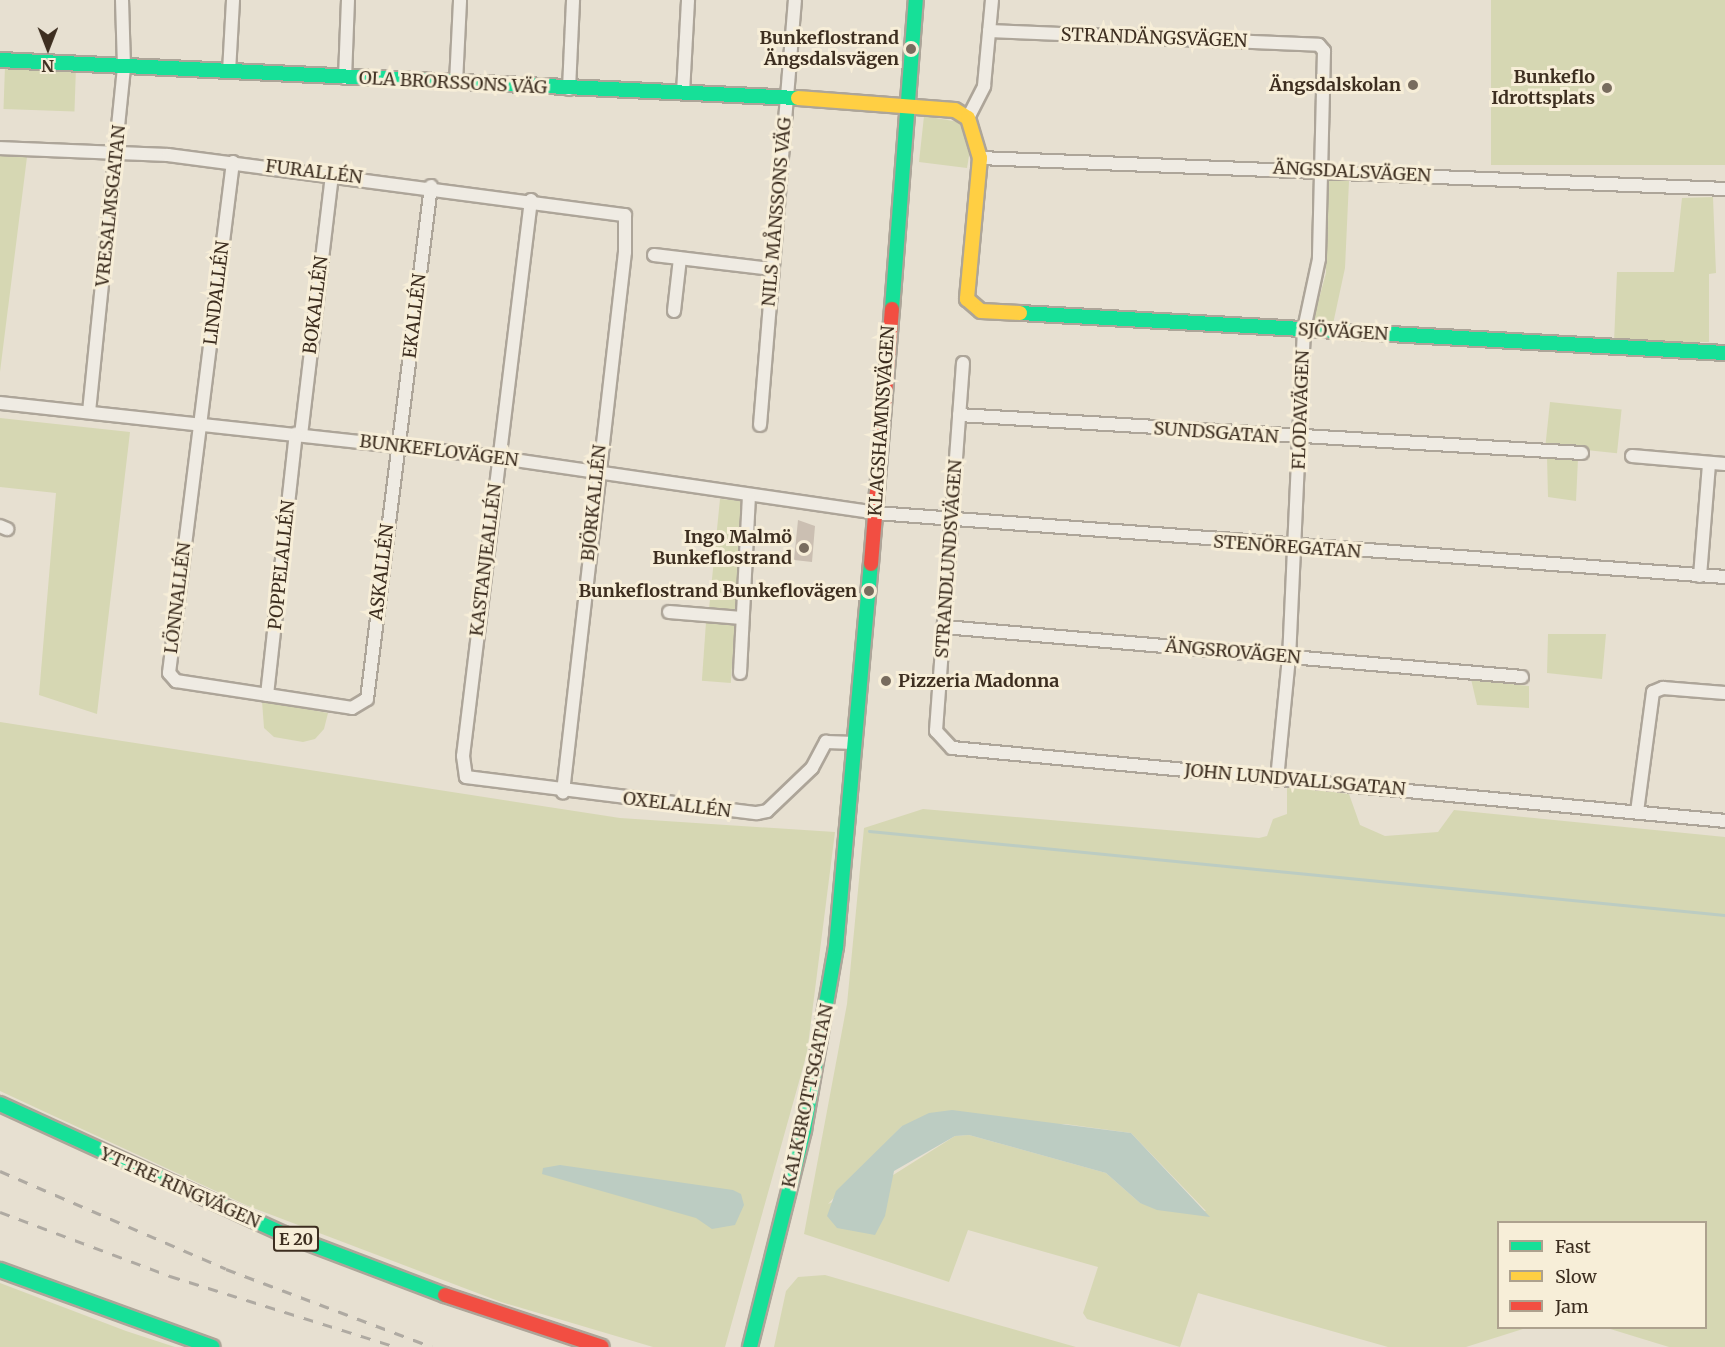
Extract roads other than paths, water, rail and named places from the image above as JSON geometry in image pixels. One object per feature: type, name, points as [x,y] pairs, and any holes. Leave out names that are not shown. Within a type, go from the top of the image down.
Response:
[{"type":"main road","name":"KLAGSHAMNSVÄGEN","points":[[846,842],[876,513],[906,105],[916,0]]},
{"type":"main road","name":"OLA BRORSSONS VÄG","points":[[0,60],[569,89],[787,97],[956,110],[968,118]]},
{"type":"main road","points":[[968,118],[980,158]]},
{"type":"main road","name":"SJÖVÄGEN","points":[[980,158],[966,299],[981,311],[1725,353]]},
{"type":"main road","name":"KALKBROTTSGATAN","points":[[750,1347],[822,1039],[846,842]]},
{"type":"main road","name":"YTTRE RINGVÄGEN","points":[[0,1104],[294,1238],[396,1279],[602,1347]]},
{"type":"main road","points":[[0,1270],[213,1347]]},
{"type":"street","name":"VRESALMSGATAN","points":[[89,412],[124,67],[122,0]]},
{"type":"street","points":[[229,72],[233,0]]},
{"type":"street","points":[[345,78],[348,0]]},
{"type":"street","points":[[456,83],[460,0]]},
{"type":"street","points":[[569,89],[573,0]]},
{"type":"street","points":[[683,93],[688,0]]},
{"type":"street","name":"NILS MÅNSSONS VÄG","points":[[760,425],[771,269],[795,0]]},
{"type":"street","points":[[968,118],[981,99],[992,0]]},
{"type":"street","name":"STRANDÄNGSVÄGEN","points":[[989,32],[1319,45]]},
{"type":"street","name":"FLODAVÄGEN","points":[[1277,778],[1289,657],[1304,329],[1319,259],[1320,170],[1326,60],[1319,45]]},
{"type":"street","name":"FURALLÉN","points":[[0,148],[117,150],[233,162],[431,186],[625,215]]},
{"type":"street","name":"ÄNGSDALSVÄGEN","points":[[980,158],[1320,170],[1725,189]]},
{"type":"street","name":"LINDALLÉN","points":[[201,425],[233,162]]},
{"type":"street","name":"BOKALLÉN","points":[[299,435],[332,175]]},
{"type":"street","name":"EKALLÉN","points":[[398,445],[431,186]]},
{"type":"street","name":"KASTANJEALLÉN","points":[[466,777],[463,756],[531,200]]},
{"type":"street","name":"BJÖRKALLÉN","points":[[563,792],[597,472],[625,252],[625,215]]},
{"type":"street","points":[[654,255],[771,269]]},
{"type":"street","points":[[674,311],[680,258]]},
{"type":"street","name":"STRANDLUNDSVÄGEN","points":[[952,748],[936,731],[963,363]]},
{"type":"street","name":"BUNKEFLOVÄGEN","points":[[0,403],[498,457],[876,513]]},
{"type":"street","name":"SUNDSGATAN","points":[[959,415],[1300,438],[1582,453]]},
{"type":"street","name":"LÖNNALLÉN","points":[[201,425],[169,673],[176,681],[352,708],[367,699]]},
{"type":"street","name":"POPPELALLÉN","points":[[267,695],[299,435]]},
{"type":"street","name":"ASKALLÉN","points":[[367,699],[398,445]]},
{"type":"street","points":[[1632,456],[1725,464]]},
{"type":"street","points":[[1700,576],[1709,463]]},
{"type":"street","points":[[740,673],[749,495]]},
{"type":"street","name":"STENÖREGATAN","points":[[876,513],[1295,548],[1725,577]]},
{"type":"street","points":[[669,612],[742,618]]},
{"type":"street","name":"ÄNGSROVÄGEN","points":[[944,627],[1522,677]]},
{"type":"street","points":[[1637,812],[1653,692],[1663,688],[1725,693]]},
{"type":"street","name":"OXELALLÉN","points":[[466,777],[563,792],[757,813],[767,811],[812,768],[826,742],[855,743]]},
{"type":"street","name":"JOHN LUNDVALLSGATAN","points":[[952,748],[1725,821]]},
{"type":"waterway","points":[[869,831],[1725,915]]},
{"type":"railway","points":[[0,1171],[226,1269],[432,1347]]},
{"type":"railway","points":[[0,1212],[170,1276],[396,1347]]},
{"type":"place","name":"Bunkeflostrand Ängsdalsvägen","points":[[911,49]]},
{"type":"place","name":"Ängsdalskolan","points":[[1413,85]]},
{"type":"place","name":"Bunkeflo Idrottsplats","points":[[1607,88]]},
{"type":"place","name":"Ingo Malmö Bunkeflostrand","points":[[804,548]]},
{"type":"place","name":"Bunkeflostrand Bunkeflovägen","points":[[869,591]]},
{"type":"place","name":"Pizzeria Madonna","points":[[886,681]]}]
